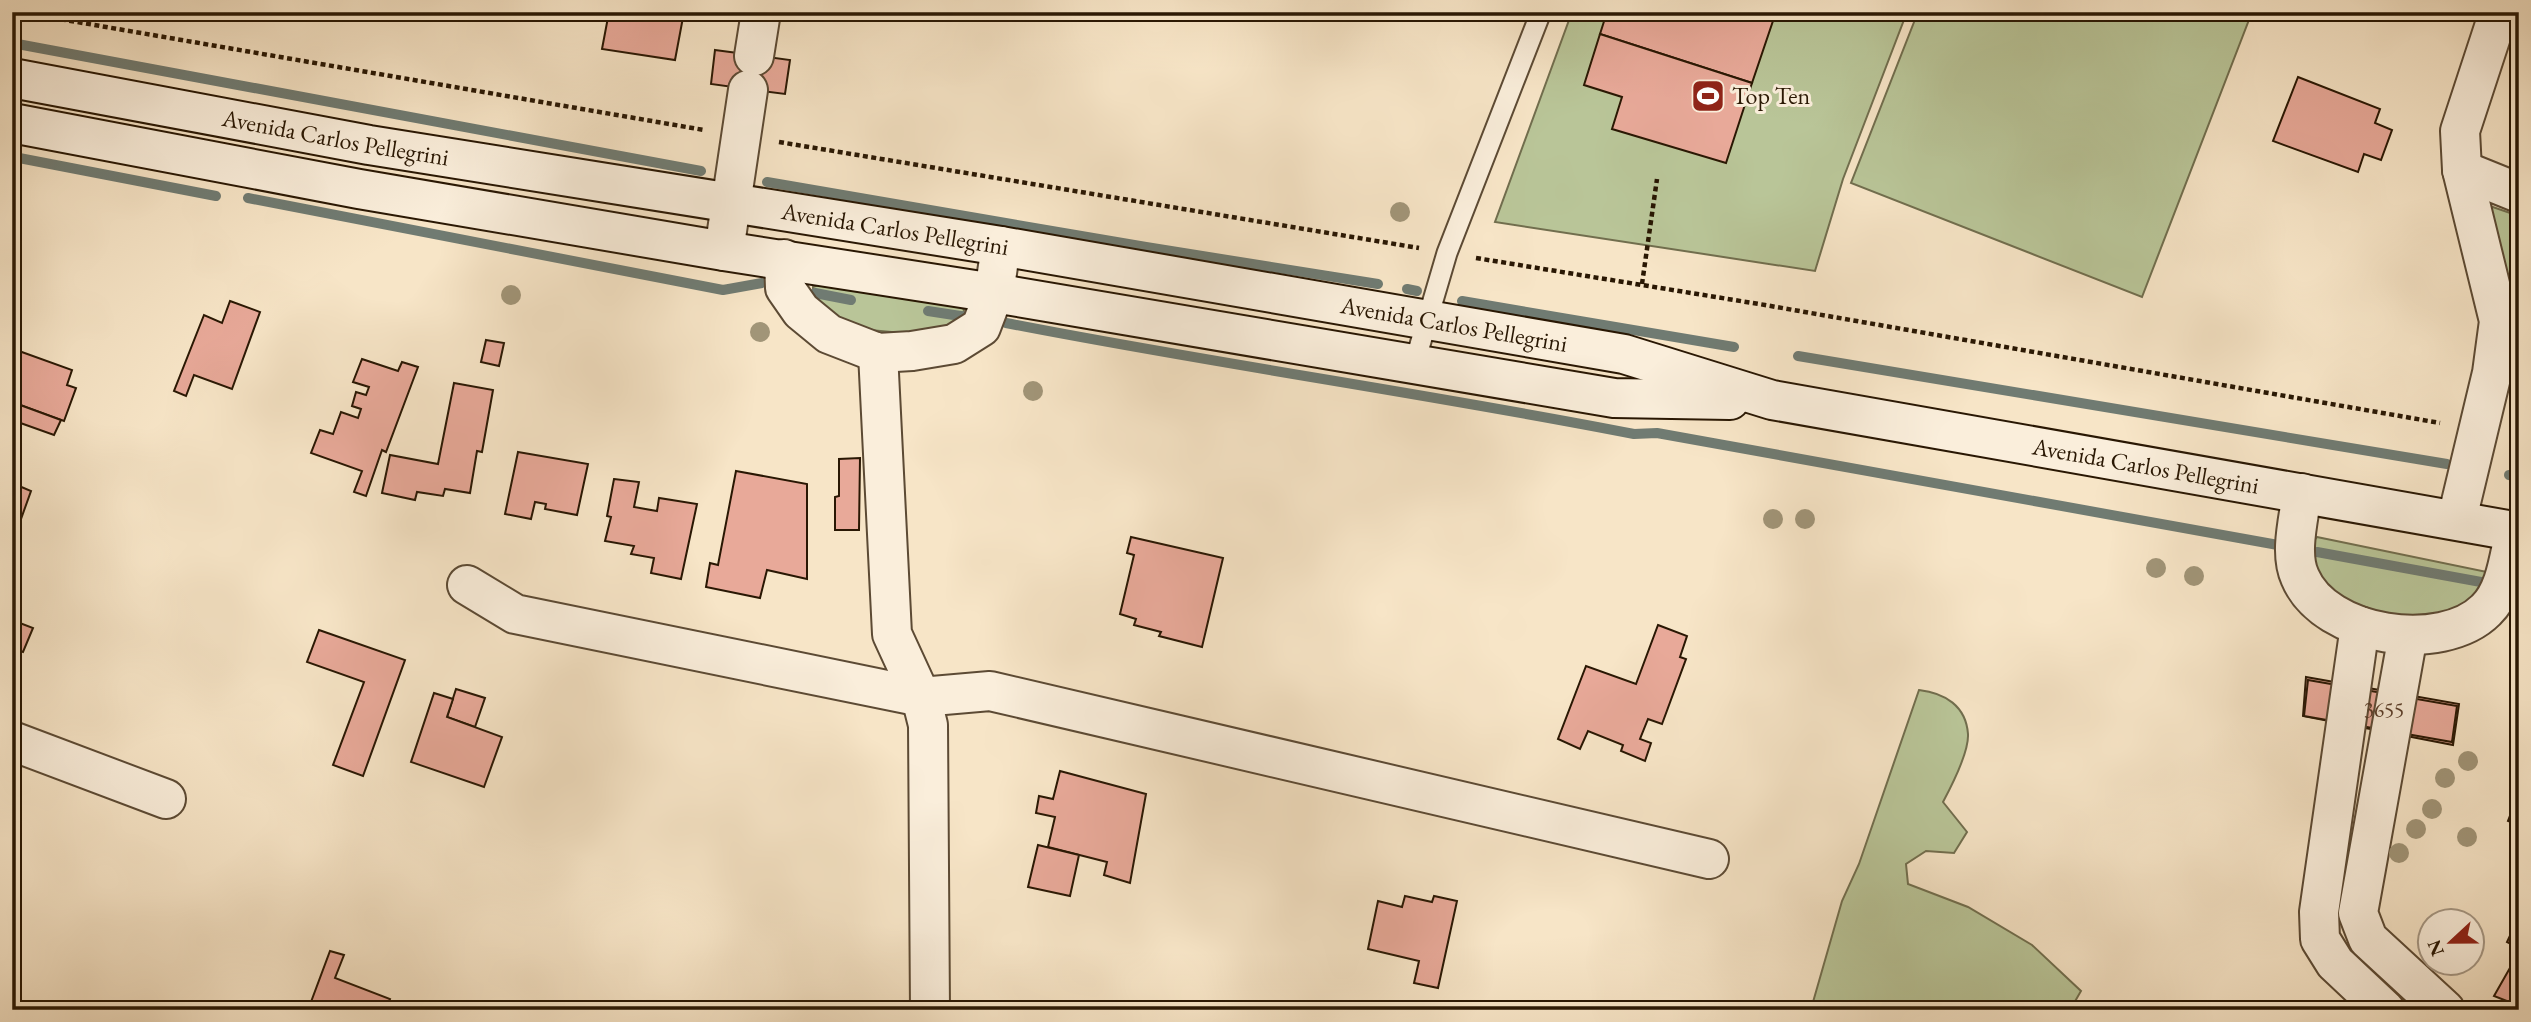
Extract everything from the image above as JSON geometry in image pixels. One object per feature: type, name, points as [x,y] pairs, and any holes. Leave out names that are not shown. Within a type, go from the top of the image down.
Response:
[{"type":"street","points":[[723,251],[761,12]]},
{"type":"street","points":[[2457,519],[2492,373],[2499,320],[2462,170],[2460,131],[2499,12]]},
{"type":"street","name":"Avenida Carlos Pellegrini","points":[[12,78],[369,145],[1001,246],[1624,354],[1772,400],[2517,531]]},
{"type":"street","name":"Avenida Carlos Pellegrini","points":[[12,123],[359,189],[1614,398],[1772,400]]},
{"type":"street","points":[[2462,170],[2519,193]]},
{"type":"street","points":[[784,259],[785,288],[801,311],[829,334],[878,353],[912,351],[954,344],[981,327],[993,293],[1001,246]]},
{"type":"street","points":[[2492,373],[2519,320]]},
{"type":"street","points":[[878,353],[892,634],[921,697],[928,725],[930,1010]]},
{"type":"street","points":[[2302,493],[2295,548],[2299,576],[2312,596],[2330,613],[2384,633],[2435,633],[2469,623],[2487,610],[2499,592],[2517,531]]},
{"type":"street","points":[[467,585],[515,614],[921,697],[990,691],[1709,859]]},
{"type":"street","points":[[2360,626],[2319,912],[2320,939],[2335,963],[2385,1010]]},
{"type":"street","points":[[2408,635],[2358,913],[2368,939],[2445,1010]]},
{"type":"street","points":[[12,741],[166,799]]},
{"type":"lane","points":[[1414,365],[1447,253],[1541,12]]},
{"type":"path","points":[[1642,284],[1657,179]]},
{"type":"path","points":[[1447,253],[1642,284],[2477,430]]},
{"type":"green space","name":"Top Ten","points":[[1572,12],[1907,12],[1843,179],[1815,271],[1495,222]]},
{"type":"green space","points":[[1918,12],[2252,12],[2142,297],[1851,183]]},
{"type":"green space","points":[[2484,204],[2519,216],[2519,299],[2507,309]]},
{"type":"green space","points":[[824,283],[957,300],[964,310],[961,323],[924,335],[848,328],[813,298],[813,287]]},
{"type":"green space","points":[[2317,537],[2487,572],[2486,585],[2446,619],[2354,611],[2316,582],[2310,546]]},
{"type":"green space","points":[[1919,690],[1937,694],[1952,703],[1966,724],[1966,750],[1943,802],[1967,832],[1954,853],[1926,851],[1906,864],[1908,884],[1968,907],[2032,945],[2081,991],[2070,1010],[1824,1010],[1813,1002],[1842,901],[1859,864]]},
{"type":"building","points":[[609,12],[684,12],[675,60],[602,49]]},
{"type":"building","points":[[1607,12],[1776,12],[1752,83],[1600,34]]},
{"type":"building","points":[[1600,34],[1752,83],[1726,163],[1612,129],[1622,97],[1584,85]]},
{"type":"building","points":[[715,50],[790,60],[785,94],[711,84]]},
{"type":"building","points":[[2298,77],[2380,109],[2375,123],[2392,130],[2381,160],[2364,154],[2358,172],[2273,141]]},
{"type":"building","points":[[230,301],[260,312],[232,389],[194,375],[186,396],[174,391],[204,315],[222,323]]},
{"type":"building","points":[[486,340],[504,343],[499,366],[481,362]]},
{"type":"building","points":[[19,351],[72,370],[67,385],[76,388],[64,421],[12,402],[12,371]]},
{"type":"building","points":[[362,359],[398,371],[402,362],[418,367],[386,452],[382,450],[366,496],[354,492],[362,471],[311,453],[320,430],[333,434],[341,412],[358,418],[361,409],[352,406],[356,392],[366,395],[369,387],[353,382]]},
{"type":"building","points":[[454,383],[493,390],[482,452],[477,451],[470,493],[445,489],[443,496],[417,492],[415,500],[382,493],[390,455],[438,464]]},
{"type":"building","points":[[12,402],[61,420],[54,435],[12,420]]},
{"type":"building","points":[[518,452],[588,464],[577,515],[545,509],[546,504],[535,502],[531,519],[505,514]]},
{"type":"building","points":[[860,458],[859,530],[835,530],[839,459]]},
{"type":"building","points":[[736,471],[807,484],[807,579],[767,570],[760,598],[706,587],[710,563],[718,565]]},
{"type":"building","points":[[614,479],[639,482],[634,507],[657,511],[659,498],[697,504],[681,579],[651,573],[654,558],[631,554],[634,546],[605,541],[611,517],[607,516]]},
{"type":"building","points":[[12,483],[31,491],[16,533],[12,532]]},
{"type":"building","points":[[1131,537],[1223,558],[1202,647],[1159,636],[1161,632],[1134,625],[1136,619],[1120,614],[1134,555],[1127,553]]},
{"type":"building","points":[[12,620],[33,628],[23,652],[12,648]]},
{"type":"building","points":[[1658,625],[1687,636],[1680,657],[1686,659],[1662,724],[1648,719],[1640,739],[1651,743],[1645,761],[1621,751],[1623,745],[1588,731],[1580,749],[1558,739],[1586,666],[1636,684]]},
{"type":"building","points":[[319,630],[405,660],[363,776],[333,765],[364,682],[307,662]]},
{"type":"building","points":[[2306,677],[2459,704],[2453,745],[2303,716]]},
{"type":"building","points":[[2308,680],[2457,706],[2452,742],[2304,716]]},
{"type":"building","points":[[456,689],[485,698],[475,727],[447,717]]},
{"type":"building","points":[[434,693],[453,699],[447,717],[502,737],[484,787],[411,762]]},
{"type":"building","points":[[1060,771],[1146,794],[1130,883],[1104,875],[1107,862],[1048,847],[1055,817],[1036,813],[1039,796],[1053,799]]},
{"type":"building","points":[[2519,796],[2519,825],[2508,821]]},
{"type":"building","points":[[1038,845],[1079,855],[1070,896],[1028,887]]},
{"type":"building","points":[[1405,896],[1432,902],[1434,896],[1457,901],[1438,988],[1414,983],[1419,961],[1368,949],[1378,901],[1402,907]]},
{"type":"building","points":[[2516,923],[2519,925],[2519,948],[2507,942]]},
{"type":"building","points":[[330,951],[344,955],[335,978],[390,999],[386,1010],[308,1010]]},
{"type":"building","points":[[2519,952],[2519,990],[2511,1003],[2519,1007],[2519,1010],[2502,1010],[2507,1001],[2494,996]]},
{"type":"waterway","points":[[12,43],[701,171]]},
{"type":"waterway","points":[[14,157],[216,196]]},
{"type":"waterway","points":[[767,182],[1378,284]]},
{"type":"waterway","points":[[248,198],[723,290],[762,283]]},
{"type":"waterway","points":[[1407,289],[1417,291]]},
{"type":"waterway","points":[[815,293],[851,300]]},
{"type":"waterway","points":[[1462,301],[1734,347]]},
{"type":"waterway","points":[[928,311],[967,317]]},
{"type":"waterway","points":[[1006,323],[1634,434],[1657,433],[2278,545]]},
{"type":"waterway","points":[[1798,356],[2447,464]]},
{"type":"waterway","points":[[2509,475],[2519,477]]},
{"type":"waterway","points":[[2317,552],[2481,582]]},
{"type":"place","name":"Top Ten","points":[[1708,96]]}]
